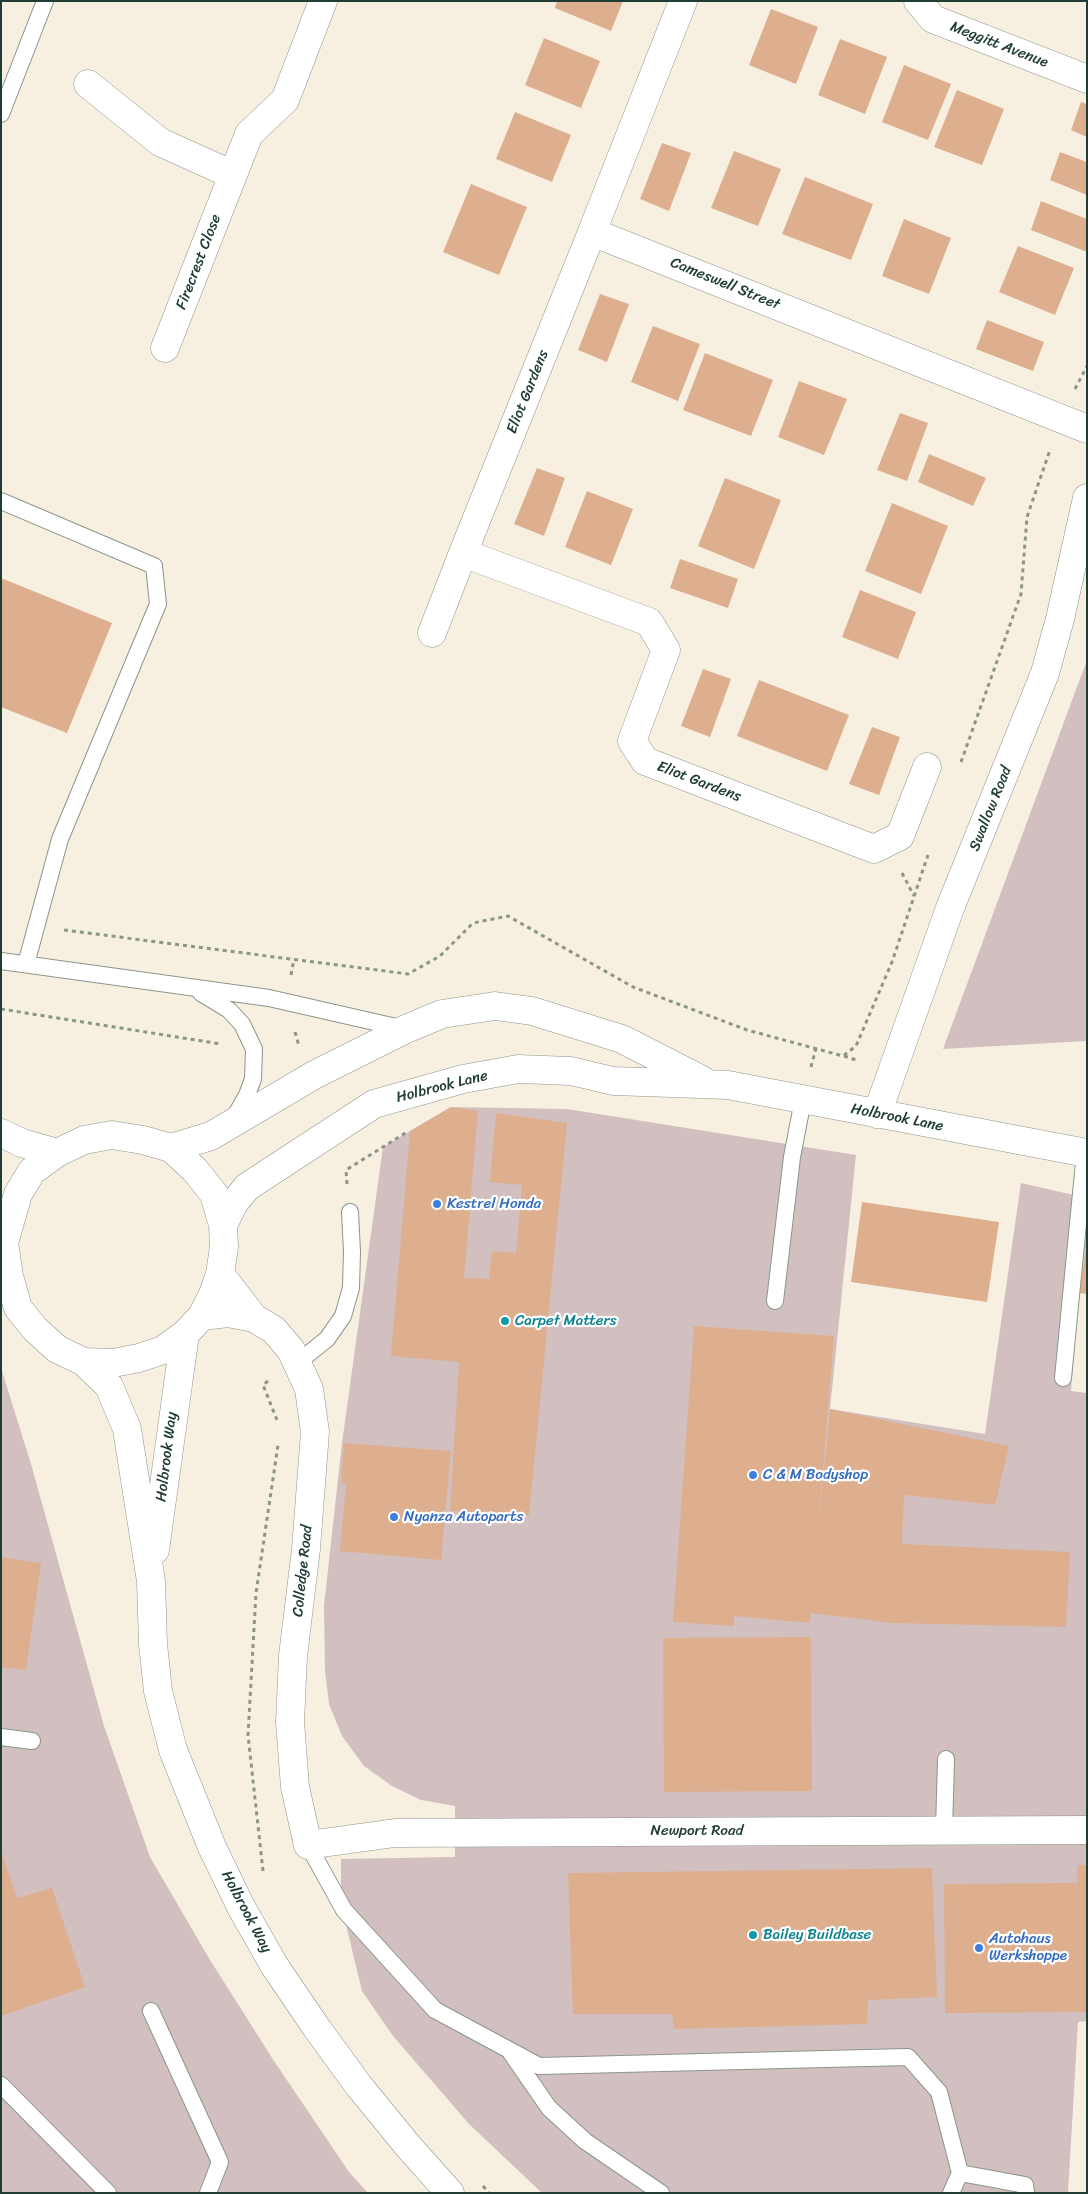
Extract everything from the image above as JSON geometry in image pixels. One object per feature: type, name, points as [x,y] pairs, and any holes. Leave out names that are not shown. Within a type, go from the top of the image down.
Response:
[{"type":"street","name":"Firecrest Close","points":[[165,348],[249,134],[285,100],[323,1]]},
{"type":"street","points":[[592,232],[683,1]]},
{"type":"street","name":"Meggitt Avenue","points":[[918,1],[933,19],[1087,79]]},
{"type":"street","points":[[88,84],[160,142],[233,175]]},
{"type":"street","name":"Cameswell Street","points":[[592,232],[1087,429]]},
{"type":"street","name":"Eliot Gardens","points":[[432,633],[592,232]]},
{"type":"street","name":"Swallow Road","points":[[877,1114],[950,908],[1045,673],[1060,619],[1087,498]]},
{"type":"street","name":"Eliot Gardens","points":[[463,553],[649,622],[666,650],[632,741],[645,761],[874,849],[900,836],[927,767]]},
{"type":"street","name":"Holbrook Lane","points":[[171,1148],[211,1136],[314,1075],[406,1029],[442,1014],[494,1006],[532,1011],[622,1039],[707,1083]]},
{"type":"street","name":"Holbrook Lane","points":[[223,1225],[234,1203],[247,1186],[374,1104],[463,1079],[518,1069],[571,1071],[613,1081],[728,1085],[1086,1152]]},
{"type":"street","points":[[1,1133],[22,1143],[57,1153]]},
{"type":"street","points":[[194,1325],[163,1350],[139,1358],[113,1363],[84,1362],[57,1349],[35,1329],[18,1308],[8,1276],[2,1241],[18,1194],[32,1171],[57,1153],[84,1140],[112,1135],[143,1140],[171,1148],[195,1170],[214,1194],[223,1225]]},
{"type":"street","name":"Holbrook Way","points":[[151,1581],[194,1325],[220,1274],[224,1247],[223,1225]]},
{"type":"street","name":"Colledge Road","points":[[220,1274],[254,1318]]},
{"type":"street","name":"Colledge Road","points":[[194,1325],[228,1313],[254,1318],[274,1330],[291,1350],[309,1389],[315,1432],[306,1549],[293,1656],[290,1722],[295,1787],[308,1845]]},
{"type":"street","name":"Holbrook Way","points":[[84,1362],[109,1386],[127,1429],[151,1581],[153,1644],[158,1691],[173,1750],[216,1856],[241,1907],[274,1965],[316,2027],[359,2086],[450,2193]]},
{"type":"street","name":"Newport Road","points":[[308,1845],[395,1833],[1087,1830]]},
{"type":"lane","points":[[1,114],[46,1]]},
{"type":"lane","points":[[1,501],[154,566],[158,604],[60,839],[26,964]]},
{"type":"lane","name":"Holbrook Lane","points":[[1,961],[269,998],[406,1029]]},
{"type":"lane","name":"Holbrook Lane","points":[[186,987],[210,998],[229,1010],[242,1024],[254,1049],[253,1079],[248,1095],[234,1119],[226,1126]]},
{"type":"lane","points":[[776,1301],[792,1157],[803,1100]]},
{"type":"lane","points":[[1063,1378],[1086,1152]]},
{"type":"lane","points":[[297,1363],[326,1339],[343,1316],[351,1288],[350,1212]]},
{"type":"lane","points":[[1,1737],[32,1741]]},
{"type":"lane","points":[[944,1830],[946,1759]]},
{"type":"lane","points":[[308,1845],[344,1910],[435,2010],[539,2066],[908,2057],[939,2092],[960,2173],[951,2193]]},
{"type":"lane","points":[[151,2011],[220,2162],[208,2193]]},
{"type":"lane","points":[[508,2049],[549,2108],[585,2141],[661,2193]]},
{"type":"lane","points":[[1,2084],[108,2193]]},
{"type":"lane","points":[[960,2173],[1025,2185],[1026,2193]]},
{"type":"path","points":[[36,926],[408,974],[440,956],[473,924],[508,916],[633,986],[747,1030],[816,1048]]},
{"type":"path","points":[[1,1009],[254,1049]]},
{"type":"path","points":[[350,1212],[346,1170],[394,1139],[374,1104]]},
{"type":"shaded area","points":[[1087,661],[1087,1041],[943,1049],[1081,676]]},
{"type":"shaded area","points":[[451,1107],[567,1109],[856,1155],[830,1409],[985,1434],[1021,1183],[1087,1198],[1087,1241],[1079,1293],[1071,1391],[1087,1393],[1087,2021],[1078,2022],[1068,2193],[542,2193],[469,2124],[393,2036],[362,1991],[341,1904],[341,1859],[455,1857],[455,1806],[421,1800],[392,1786],[364,1766],[342,1736],[329,1704],[325,1671],[324,1606],[342,1443],[383,1147]]},
{"type":"shaded area","points":[[1,1368],[31,1464],[104,1726],[150,1857],[210,1960],[274,2061],[349,2172],[368,2193],[1,2193]]},
{"type":"building","points":[[557,1],[623,1],[611,31],[555,8]]},
{"type":"building","points":[[771,9],[818,27],[796,84],[749,65]]},
{"type":"building","points":[[544,38],[600,61],[581,108],[525,85]]},
{"type":"building","points":[[840,39],[887,57],[865,114],[818,95]]},
{"type":"building","points":[[904,65],[951,84],[928,140],[882,122]]},
{"type":"building","points":[[957,90],[1004,109],[982,165],[934,147]]},
{"type":"building","points":[[1081,102],[1087,104],[1087,137],[1071,130]]},
{"type":"building","points":[[515,112],[571,135],[552,182],[496,159]]},
{"type":"building","points":[[662,143],[691,153],[669,211],[640,199]]},
{"type":"building","points":[[734,151],[781,169],[758,226],[711,208]]},
{"type":"building","points":[[1060,152],[1087,162],[1087,195],[1050,180]]},
{"type":"building","points":[[805,177],[873,204],[851,260],[782,234]]},
{"type":"building","points":[[471,184],[527,207],[499,275],[443,252]]},
{"type":"building","points":[[1041,201],[1087,219],[1087,252],[1031,230]]},
{"type":"building","points":[[904,219],[951,238],[929,294],[882,276]]},
{"type":"building","points":[[1018,246],[1074,268],[1055,315],[999,292]]},
{"type":"building","points":[[600,294],[629,304],[607,362],[578,350]]},
{"type":"building","points":[[987,320],[1044,342],[1033,371],[976,349]]},
{"type":"building","points":[[653,326],[700,344],[678,401],[631,382]]},
{"type":"building","points":[[705,353],[773,380],[751,436],[683,410]]},
{"type":"building","points":[[799,381],[847,399],[824,455],[778,437]]},
{"type":"building","points":[[900,413],[928,423],[907,481],[877,470]]},
{"type":"building","points":[[929,454],[986,478],[973,506],[918,482]]},
{"type":"building","points":[[537,468],[565,478],[544,536],[514,524]]},
{"type":"building","points":[[725,478],[781,500],[754,569],[698,546]]},
{"type":"building","points":[[587,491],[633,509],[611,565],[565,547]]},
{"type":"building","points":[[892,503],[948,526],[921,594],[865,571]]},
{"type":"building","points":[[680,559],[738,579],[728,608],[670,588]]},
{"type":"building","points":[[1,578],[112,623],[67,733],[1,707]]},
{"type":"building","points":[[860,590],[916,612],[898,659],[842,637]]},
{"type":"building","points":[[703,669],[731,679],[710,737],[681,726]]},
{"type":"building","points":[[759,680],[849,715],[827,771],[737,736]]},
{"type":"building","points":[[872,727],[900,737],[879,795],[849,784]]},
{"type":"building","name":"Carpet Matters","points":[[451,1107],[478,1111],[464,1278],[489,1279],[492,1251],[516,1253],[522,1185],[490,1182],[496,1113],[567,1123],[529,1515],[450,1511],[459,1362],[391,1356],[410,1131]]},
{"type":"building","points":[[862,1202],[999,1222],[987,1302],[851,1282]]},
{"type":"building","points":[[1087,1248],[1087,1294],[1079,1293]]},
{"type":"building","points":[[694,1326],[834,1336],[818,1528],[830,1409],[1009,1446],[995,1505],[904,1495],[902,1544],[1070,1552],[1066,1627],[893,1623],[811,1613],[810,1623],[734,1616],[734,1626],[673,1622]]},
{"type":"building","name":"Nyanza Autoparts","points":[[344,1443],[451,1451],[441,1560],[340,1551],[346,1483],[341,1483]]},
{"type":"building","points":[[1,1557],[41,1563],[26,1670],[1,1667]]},
{"type":"building","points":[[811,1637],[812,1791],[664,1792],[663,1638]]},
{"type":"building","points":[[1,1851],[17,1898],[52,1888],[85,1987],[1,2016]]},
{"type":"building","points":[[1077,1865],[1087,1865],[1087,2012],[945,2013],[944,1884],[1077,1883]]},
{"type":"building","name":"Bailey Buildbase","points":[[932,1868],[937,1997],[868,2000],[867,2024],[674,2029],[672,2014],[573,2014],[568,1873]]},
{"type":"place","name":"Kestrel Honda","points":[[437,1204]]},
{"type":"place","name":"Carpet Matters","points":[[505,1321]]},
{"type":"place","name":"C & M Bodyshop","points":[[753,1475]]},
{"type":"place","name":"Nyanza Autoparts","points":[[394,1517]]},
{"type":"place","name":"Bailey Buildbase","points":[[753,1935]]},
{"type":"place","name":"Autohaus Werkshoppe","points":[[979,1948]]}]
